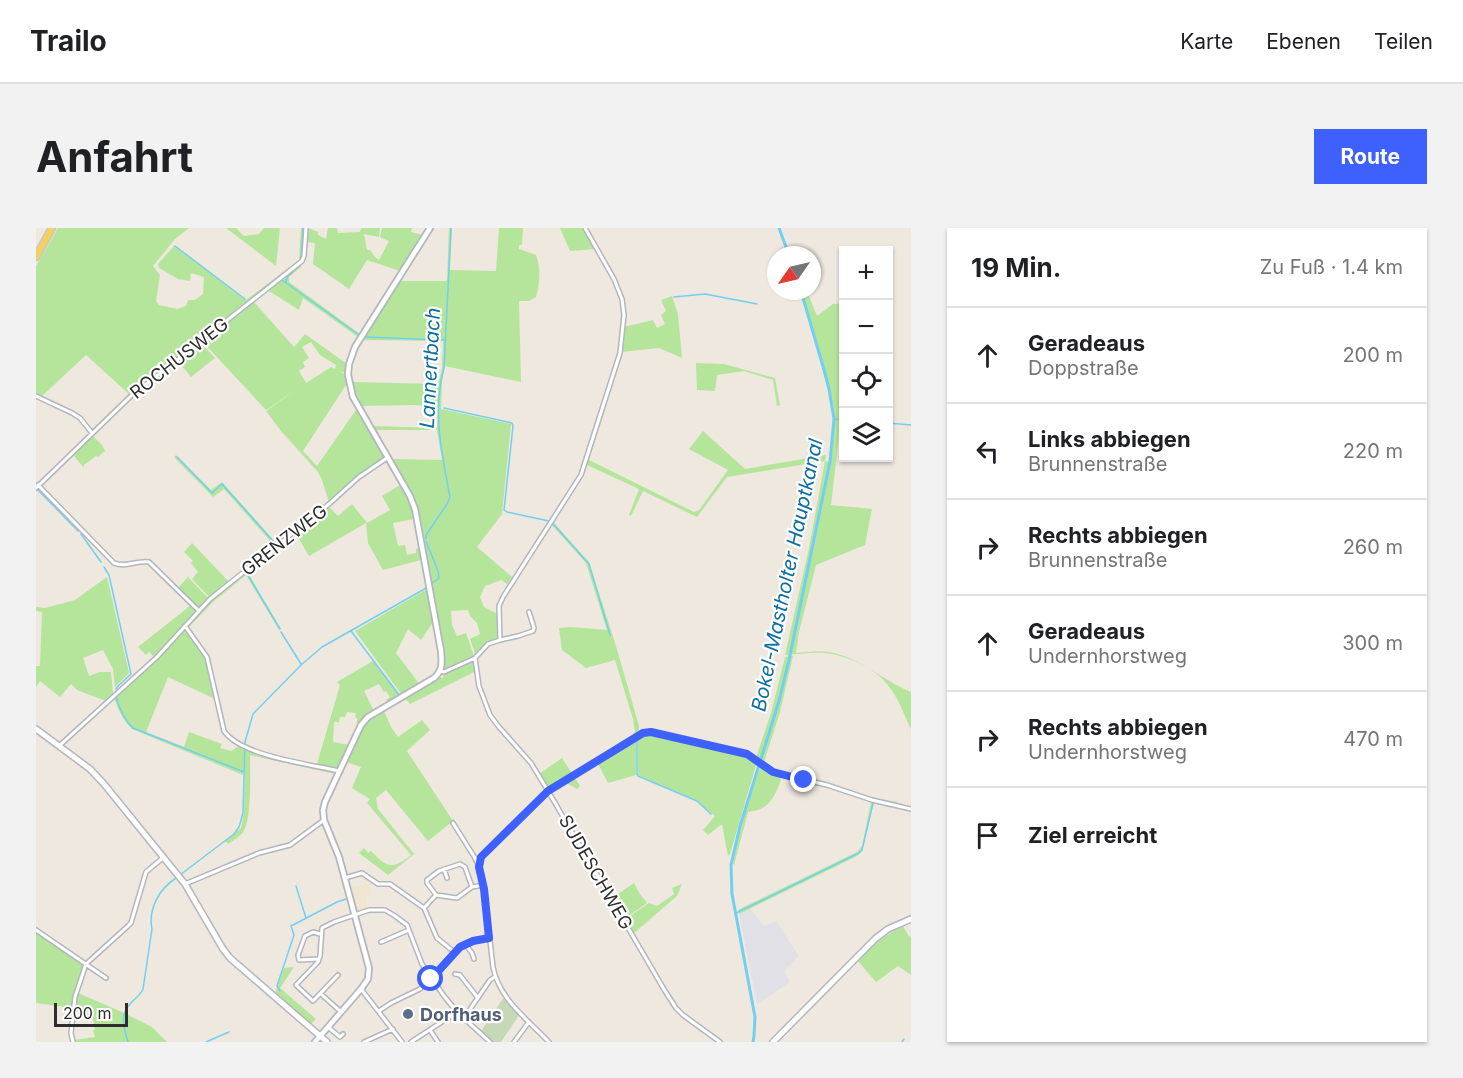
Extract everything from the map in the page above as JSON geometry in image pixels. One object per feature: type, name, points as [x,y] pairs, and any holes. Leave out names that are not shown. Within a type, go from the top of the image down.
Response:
[{"type":"main road","points":[[36,257],[52,228]]},
{"type":"main road","points":[[36,729],[95,774],[185,884],[230,958],[327,1042]]},
{"type":"main road","points":[[773,1042],[875,939],[888,929],[911,919]]},
{"type":"street","name":"ROCHUSWEG","points":[[199,611],[148,562],[122,566],[114,563],[37,486],[131,396],[302,261],[306,228]]},
{"type":"street","points":[[315,1042],[361,989],[368,979],[369,968],[339,857],[324,820],[325,802],[365,720],[430,681],[440,671],[442,662],[415,509],[410,496],[353,397],[349,382],[349,364],[355,347],[430,228]]},
{"type":"street","points":[[500,639],[499,606],[501,601],[581,475],[622,344],[624,315],[620,290],[585,228]]},
{"type":"street","points":[[36,396],[72,412],[92,433]]},
{"type":"street","name":"GRENZWEG","points":[[59,746],[156,657],[210,599],[334,500],[359,477],[387,458]]},
{"type":"street","points":[[440,671],[444,672],[475,658],[488,644],[500,639],[532,633],[534,628],[529,612]]},
{"type":"street","points":[[185,626],[207,657],[227,736],[260,753],[339,771]]},
{"type":"street","name":"SUDESCHWEG","points":[[475,658],[479,686],[490,715],[531,763],[676,1008],[720,1042]]},
{"type":"street","points":[[479,867],[481,857],[548,791],[643,733],[651,732],[747,754],[773,772],[911,809]]},
{"type":"street","points":[[185,884],[259,853],[290,845],[324,820]]},
{"type":"street","points":[[453,823],[475,858],[484,885],[495,977],[504,995],[549,1042]]},
{"type":"street","points":[[73,1042],[71,1033],[75,997],[86,964],[129,926],[146,872],[164,857]]},
{"type":"street","points":[[475,858],[481,857]]},
{"type":"street","points":[[472,887],[465,867],[460,864],[439,871],[426,881],[435,895],[457,898],[472,887],[484,885]]},
{"type":"street","points":[[444,869],[447,878]]},
{"type":"street","points":[[345,878],[362,873],[378,884],[390,884],[424,908],[437,938],[454,952]]},
{"type":"street","points":[[424,908],[435,895]]},
{"type":"street","points":[[338,975],[315,1000],[312,1000],[296,985],[318,962],[322,928],[369,910],[385,910],[403,922],[409,930],[422,964],[431,979],[457,1012],[488,1040],[482,1042]]},
{"type":"street","points":[[36,930],[106,978]]},
{"type":"street","points":[[381,942],[409,930]]},
{"type":"street","points":[[318,959],[299,960],[298,955],[305,936],[313,932],[321,934]]},
{"type":"street","points":[[379,1011],[420,989],[454,952],[465,944],[489,938]]},
{"type":"street","points":[[465,944],[474,959]]},
{"type":"street","points":[[456,974],[460,975],[478,998]]},
{"type":"street","points":[[465,1018],[490,980],[495,977]]},
{"type":"street","points":[[361,989],[402,1042]]},
{"type":"street","points":[[321,994],[341,1012]]},
{"type":"street","points":[[411,1042],[457,1012]]},
{"type":"street","points":[[514,1042],[529,1022]]},
{"type":"street","points":[[328,1027],[340,1037],[343,1034]]},
{"type":"street","points":[[364,1042],[393,1029]]},
{"type":"street","points":[[430,1030],[438,1042]]},
{"type":"shaded area","points":[[363,876],[372,881],[370,895],[367,896],[367,908],[357,911],[351,887],[364,885]]},
{"type":"shaded area","points":[[750,908],[764,926],[776,921],[799,956],[784,971],[790,982],[757,1004],[739,914]]},
{"type":"green space","points":[[58,228],[189,228],[175,239],[153,266],[160,275],[156,301],[159,305],[177,309],[186,306],[188,300],[195,300],[203,294],[204,277],[191,273],[190,281],[178,279],[159,268],[158,264],[174,246],[246,300],[299,260],[301,228],[305,228],[301,267],[289,277],[289,282],[360,334],[358,337],[303,298],[299,310],[269,291],[254,302],[294,347],[305,334],[347,364],[346,373],[339,371],[345,374],[346,385],[303,451],[317,466],[356,410],[385,459],[358,477],[329,502],[318,472],[266,411],[297,389],[266,410],[202,341],[130,395],[94,430],[91,430],[129,394],[86,355],[41,397],[36,394],[36,266]],"holes":[[[311,342],[320,355],[336,365],[335,369],[331,367],[306,383],[299,371],[305,367],[303,362],[309,358],[302,347]]]},
{"type":"green space","points":[[226,228],[236,228],[244,236],[259,234],[264,228],[280,228],[276,266]]},
{"type":"green space","points":[[308,228],[318,232],[318,235],[326,239],[328,228],[337,228],[338,233],[360,232],[361,228],[380,228],[379,237],[364,234],[367,250],[370,250],[379,260],[389,241],[380,237],[382,228],[412,228],[411,232],[423,235],[400,271],[367,260],[349,289],[313,264],[315,243],[306,242]]},
{"type":"green space","points":[[449,228],[452,228],[450,270],[496,271],[499,228],[523,228],[522,245],[519,245],[519,249],[536,255],[539,276],[536,297],[529,301],[519,301],[521,382],[445,366],[441,409],[511,424],[502,514],[477,547],[512,577],[507,584],[501,580],[485,586],[480,597],[484,607],[498,614],[499,638],[487,644],[476,656],[470,639],[480,634],[477,623],[468,610],[451,611],[452,625],[457,636],[466,633],[474,656],[471,660],[445,670],[424,543],[428,539],[422,541],[415,502],[390,459],[442,460],[437,430],[375,430],[374,426],[437,428],[438,407],[360,406],[351,382],[438,384],[442,368],[443,341],[362,340],[400,281],[447,281]]},
{"type":"green space","points":[[560,228],[584,228],[595,249],[570,251]]},
{"type":"green space","points":[[672,296],[678,314],[682,358],[659,348],[621,352],[624,327],[653,320],[657,328],[665,324],[661,315],[666,311],[661,300]]},
{"type":"green space","points":[[804,300],[811,300],[817,316],[833,304],[839,303],[839,436],[831,505],[872,509],[865,545],[816,565],[796,653],[829,652],[851,659],[868,668],[847,658],[827,653],[785,655],[809,548],[825,461],[830,462],[809,564],[831,463],[835,420],[825,370]]},
{"type":"green space","points":[[200,344],[215,358],[191,377],[178,361]]},
{"type":"green space","points":[[696,363],[724,364],[775,378],[780,405],[777,406],[773,380],[744,371],[717,375],[715,391],[697,390]]},
{"type":"green space","points":[[603,409],[589,460],[694,512],[699,510],[728,470],[689,449],[703,431],[745,469],[826,455],[825,461],[727,477],[697,517],[643,491],[631,516],[629,515],[639,489],[585,464]]},
{"type":"green space","points":[[93,436],[105,451],[84,465],[84,468],[73,455]]},
{"type":"green space","points":[[176,455],[211,490],[222,482],[277,544],[245,569],[244,567],[272,543],[224,489],[213,497],[174,457]]},
{"type":"green space","points":[[400,485],[411,505],[414,519],[393,523],[398,546],[405,545],[407,555],[416,553],[416,549],[419,548],[421,560],[383,570],[368,543],[366,523],[309,556],[295,532],[328,506],[338,516],[352,504],[367,523],[390,510],[382,496]]},
{"type":"green space","points":[[556,516],[554,523],[589,562],[616,646],[639,731],[651,730],[674,734],[674,736],[651,731],[635,738],[633,719],[615,660],[586,668],[562,650],[559,628],[607,630],[586,563],[551,524]]},
{"type":"green space","points":[[292,535],[293,537],[248,573],[281,629],[279,630],[246,575],[213,602],[188,628],[187,625],[210,600]]},
{"type":"green space","points":[[192,543],[229,582],[210,598],[192,579],[198,572],[191,563],[193,561],[184,552]]},
{"type":"green space","points":[[107,577],[129,673],[115,687],[113,669],[103,650],[83,658],[89,676],[100,672],[111,672],[113,694],[106,701],[77,690],[71,684],[60,697],[40,681],[36,687],[36,666],[40,666],[42,612],[36,611],[36,607],[45,608],[75,600]]},
{"type":"green space","points":[[188,577],[209,599],[198,609],[178,588]]},
{"type":"green space","points":[[427,589],[433,622],[421,640],[408,629],[396,653],[420,685],[402,695],[355,631]]},
{"type":"green space","points":[[191,605],[196,613],[155,656],[149,652],[146,655],[138,647]]},
{"type":"green space","points":[[184,630],[206,658],[215,699],[168,677],[146,732],[184,747],[189,732],[222,744],[220,748],[231,751],[240,745],[274,759],[336,771],[335,774],[250,755],[248,818],[240,836],[228,844],[225,841],[241,828],[244,812],[245,771],[243,775],[132,729],[126,723],[114,697]]},
{"type":"green space","points":[[793,656],[780,712],[764,762],[775,769],[827,782],[871,797],[897,802],[897,804],[773,771],[756,758],[771,713],[785,657]]},
{"type":"green space","points":[[473,660],[476,671],[410,704],[405,698],[440,675],[441,678],[444,677],[442,673]]},
{"type":"green space","points":[[373,661],[400,696],[388,703],[386,700],[390,697],[379,684],[364,691],[374,711],[359,724],[355,717],[356,713],[347,712],[345,717],[340,717],[339,722],[334,722],[333,742],[349,745],[338,769],[317,764],[340,685],[337,682]]},
{"type":"green space","points":[[869,668],[911,692],[911,729],[890,688]]},
{"type":"green space","points":[[384,711],[398,737],[422,720],[430,730],[407,751],[453,821],[428,841],[386,790],[376,798],[378,809],[414,854],[388,875],[359,853],[364,848],[368,853],[371,851],[381,861],[390,865],[399,863],[411,855],[367,803],[370,799],[352,788],[361,767],[346,762],[362,728],[369,719]]},
{"type":"green space","points":[[651,732],[746,755],[757,762],[728,856],[722,824],[708,835],[703,830],[715,816],[696,800],[638,775],[638,738]]},
{"type":"green space","points":[[636,739],[636,775],[608,783],[597,762]]},
{"type":"green space","points":[[562,758],[580,786],[577,789],[563,781],[548,790],[539,774]]},
{"type":"green space","points":[[761,765],[782,776],[771,800],[762,808],[748,812],[734,865],[741,826]]},
{"type":"green space","points":[[871,802],[874,803],[862,850],[857,856],[739,914],[738,910],[857,852],[862,846]]},
{"type":"green space","points":[[634,883],[647,903],[624,919],[612,898]]},
{"type":"green space","points":[[682,884],[677,896],[633,934],[624,920],[649,903],[657,906],[674,894],[672,888]]},
{"type":"green space","points":[[903,926],[911,937],[911,975],[898,966],[876,982],[858,961],[885,937]]},
{"type":"green space","points":[[36,932],[82,964],[83,968],[72,1008],[36,1003]]},
{"type":"green space","points":[[294,967],[280,988],[316,1019],[311,1024],[275,994],[284,968]]},
{"type":"green space","points":[[78,993],[152,1027],[167,1042],[74,1042],[74,1040],[95,1037],[93,1018],[75,1010]]},
{"type":"green space","points":[[504,997],[520,1014],[501,1042],[493,1042],[481,1031]]},
{"type":"waterway","points":[[301,260],[303,228]]},
{"type":"waterway","name":"Lannertbach","points":[[426,539],[426,535],[450,497],[441,449],[439,400],[444,368],[451,228]]},
{"type":"waterway","name":"Bokel-Mastholter Hauptkanal","points":[[779,228],[786,246]]},
{"type":"waterway","points":[[175,246],[245,299]]},
{"type":"waterway","points":[[286,282],[287,277],[300,265]]},
{"type":"waterway","points":[[282,280],[359,335]]},
{"type":"waterway","points":[[674,297],[705,294],[757,304]]},
{"type":"waterway","name":"Bokel-Mastholter Hauptkanal","points":[[753,1042],[755,1017],[732,894],[731,865],[740,826],[779,701],[789,660],[830,462],[834,419],[829,389],[804,300]]},
{"type":"waterway","points":[[364,337],[444,340]]},
{"type":"waterway","points":[[346,377],[352,400],[384,457],[346,486]]},
{"type":"waterway","points":[[444,408],[512,423],[504,510],[549,521]]},
{"type":"waterway","points":[[834,419],[839,420]]},
{"type":"waterway","points":[[893,423],[911,425]]},
{"type":"waterway","points":[[177,457],[212,493],[222,484],[275,543],[244,567]]},
{"type":"waterway","points":[[387,461],[409,499]]},
{"type":"waterway","points":[[38,490],[78,531]]},
{"type":"waterway","points":[[553,524],[589,564],[610,635]]},
{"type":"waterway","points":[[81,534],[101,562]]},
{"type":"waterway","name":"Lannertbach","points":[[426,541],[439,578],[431,584]]},
{"type":"waterway","points":[[104,567],[109,575],[131,674],[116,689]]},
{"type":"waterway","points":[[246,572],[280,629]]},
{"type":"waterway","name":"Lannertbach","points":[[180,875],[234,834],[239,827],[243,813],[245,742],[253,714],[322,647],[428,587]]},
{"type":"waterway","points":[[351,631],[400,696]]},
{"type":"waterway","points":[[281,632],[301,664]]},
{"type":"waterway","points":[[116,697],[127,722],[133,728],[244,772]]},
{"type":"waterway","points":[[637,739],[638,776],[697,801],[711,814]]},
{"type":"waterway","points":[[736,913],[859,853],[862,850],[873,803]]},
{"type":"waterway","name":"Lannertbach","points":[[128,1042],[123,1018],[124,1013],[143,989],[153,907],[160,894],[176,878]]},
{"type":"waterway","points":[[296,886],[306,918]]},
{"type":"waterway","points":[[280,991],[277,986],[294,935],[291,926],[346,899]]},
{"type":"waterway","points":[[206,1042],[229,1032]]},
{"type":"place","name":"Dorfhaus","points":[[408,1014]]},
{"type":"route","points":[[431,979],[460,947],[469,942],[489,938],[484,889],[479,867],[481,857],[548,791],[643,733],[651,732],[747,754],[773,772],[804,780]]}]
